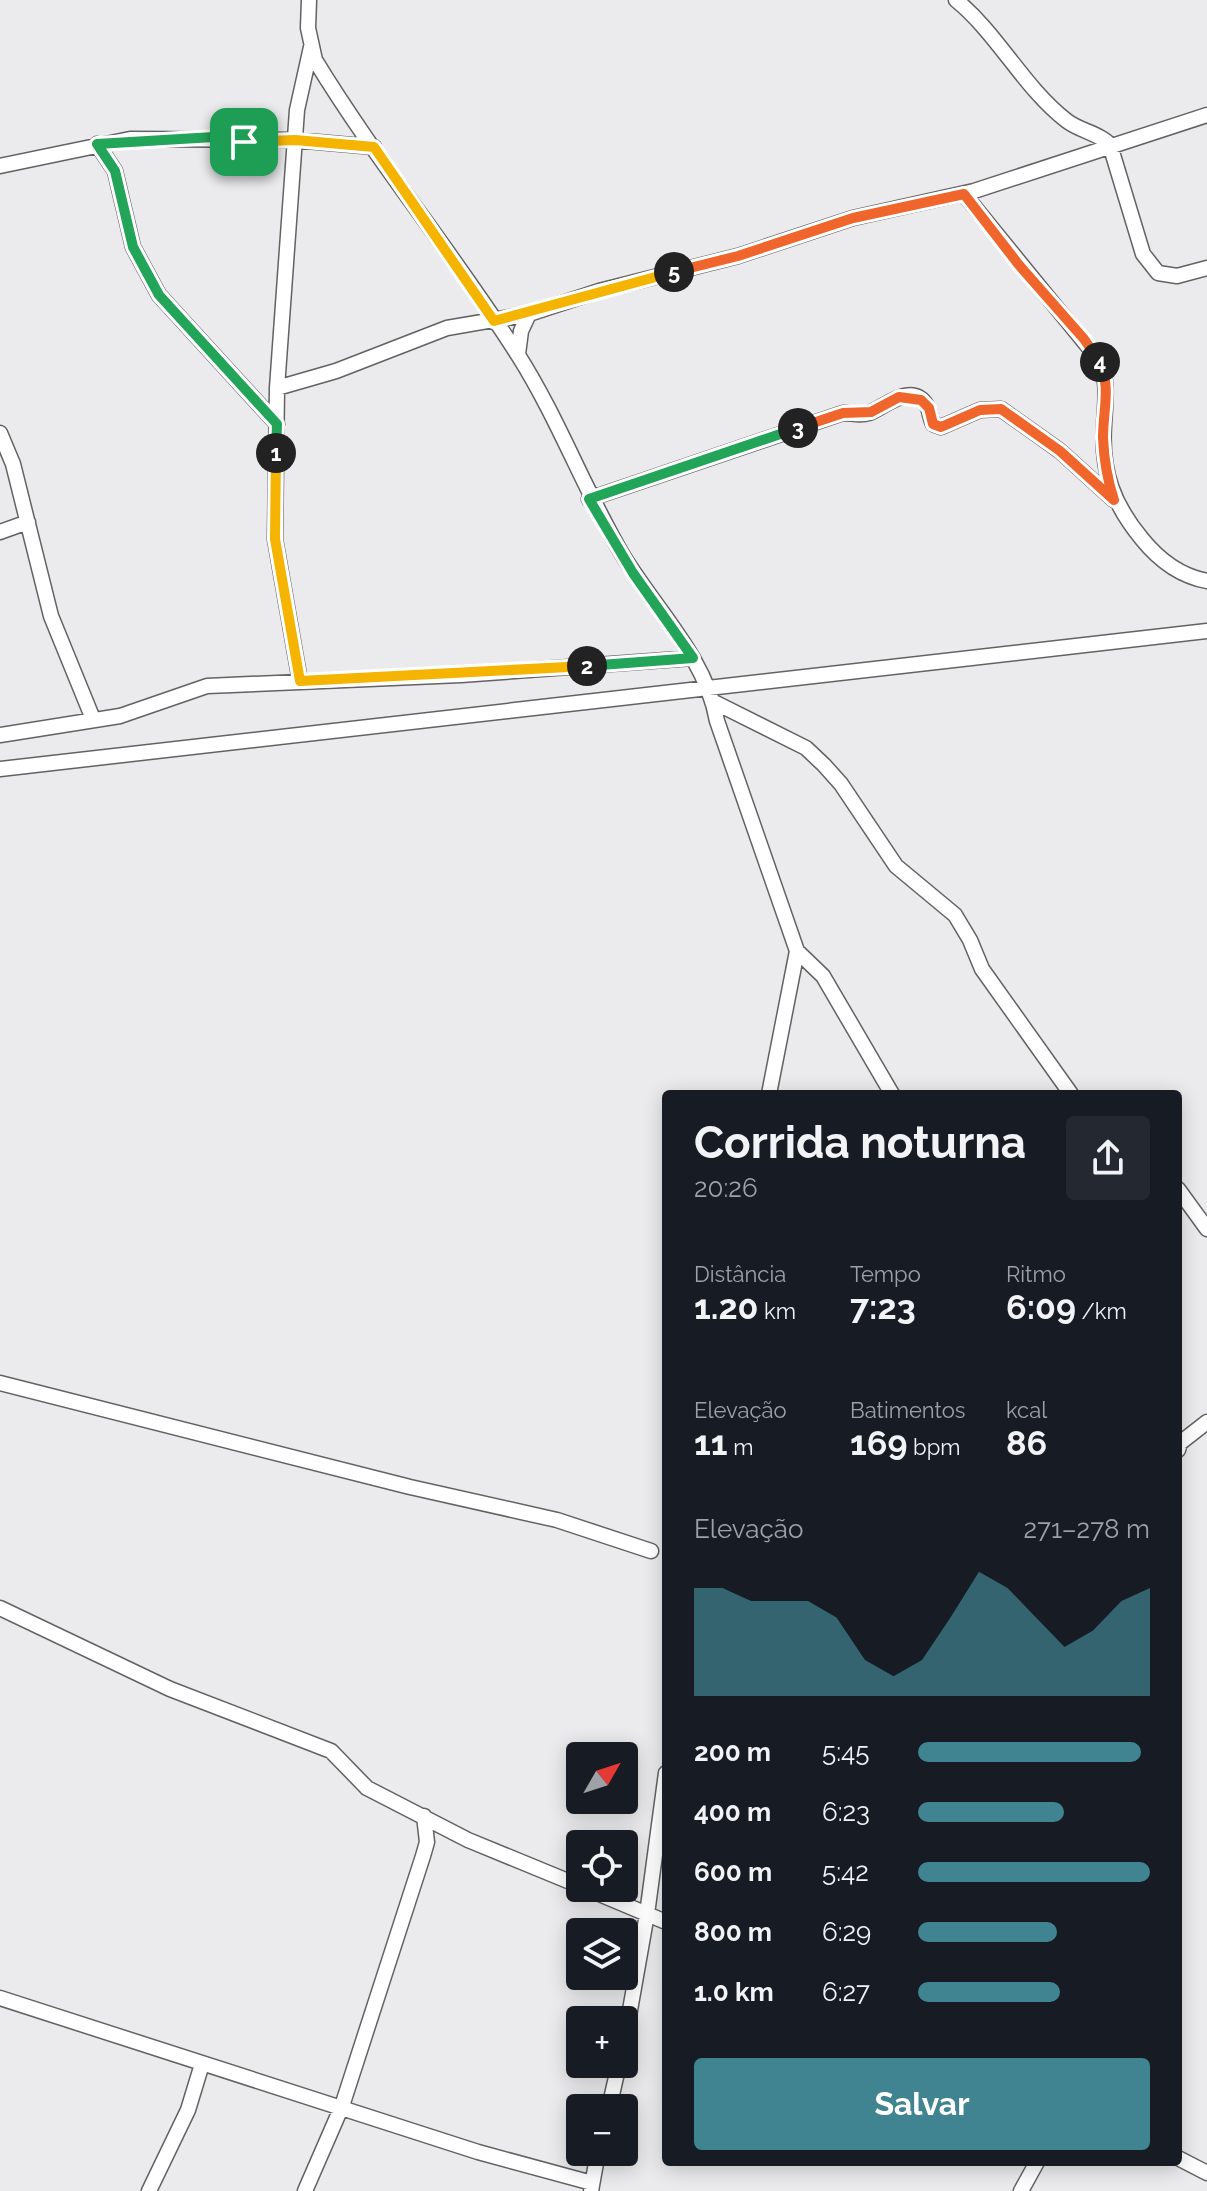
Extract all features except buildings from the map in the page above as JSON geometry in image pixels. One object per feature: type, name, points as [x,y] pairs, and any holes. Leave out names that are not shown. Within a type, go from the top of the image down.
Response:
[{"type":"street","points":[[956,0],[1053,111],[1084,133],[1104,139],[1110,145],[1143,254],[1158,273],[1177,276],[1207,268]]},
{"type":"street","points":[[300,681],[275,539],[277,388],[297,110],[311,46],[306,1]]},
{"type":"street","points":[[311,46],[331,86],[518,354],[554,421],[589,499],[633,573],[693,658],[712,696],[757,843],[797,951],[823,976],[890,1090]]},
{"type":"street","points":[[277,388],[336,371],[447,328],[529,314],[599,291],[738,256],[853,218],[964,194],[1207,115]]},
{"type":"street","points":[[0,166],[97,144],[214,137],[244,142],[295,140],[374,147]]},
{"type":"street","points":[[97,144],[115,171],[133,247],[159,295],[277,424]]},
{"type":"street","points":[[964,194],[1099,360],[1108,385],[1103,436],[1105,472],[1114,500]]},
{"type":"street","points":[[518,354],[521,331],[529,314]]},
{"type":"street","points":[[589,499],[843,413],[871,412],[892,399],[909,396],[921,400],[929,408],[933,424],[941,427],[980,410],[1001,409],[1060,451],[1114,500],[1162,562],[1207,581]]},
{"type":"street","points":[[0,433],[13,464],[51,616],[93,719]]},
{"type":"street","points":[[0,532],[28,522]]},
{"type":"street","points":[[0,769],[712,696],[1207,631]]},
{"type":"street","points":[[0,735],[144,710],[207,686],[461,675],[693,658]]},
{"type":"street","points":[[712,696],[806,748],[833,774],[896,866],[955,915],[982,969],[1068,1090]]},
{"type":"street","points":[[770,1090],[797,951]]},
{"type":"street","points":[[1182,1195],[1207,1229]]},
{"type":"street","points":[[0,1383],[410,1487],[557,1520],[651,1551]]},
{"type":"street","points":[[1182,1441],[1207,1422]]},
{"type":"street","points":[[0,1608],[184,1695],[331,1751],[367,1788],[468,1840],[566,1880]]},
{"type":"street","points":[[631,2006],[662,1803]]},
{"type":"street","points":[[305,2191],[342,2106],[423,1856],[427,1842],[424,1816]]},
{"type":"street","points":[[619,1902],[662,1920]]},
{"type":"street","points":[[0,1998],[591,2187],[595,2166]]},
{"type":"street","points":[[149,2191],[188,2110],[202,2064]]},
{"type":"street","points":[[1182,2160],[1207,2173]]},
{"type":"street","points":[[1021,2191],[1035,2166]]},
{"type":"route","points":[[214,137],[244,142],[295,140],[374,147],[494,321],[738,256],[853,218],[964,194],[1099,360],[1108,385],[1103,436],[1105,472],[1114,500],[1060,451],[1001,409],[980,410],[941,427],[933,424],[929,408],[921,400],[899,397],[871,412],[860,415],[843,413],[589,499],[633,573],[693,658],[461,675],[300,681],[275,539],[277,424],[200,336],[159,295],[133,247],[123,193],[115,171],[97,144],[130,139],[214,137]]}]
